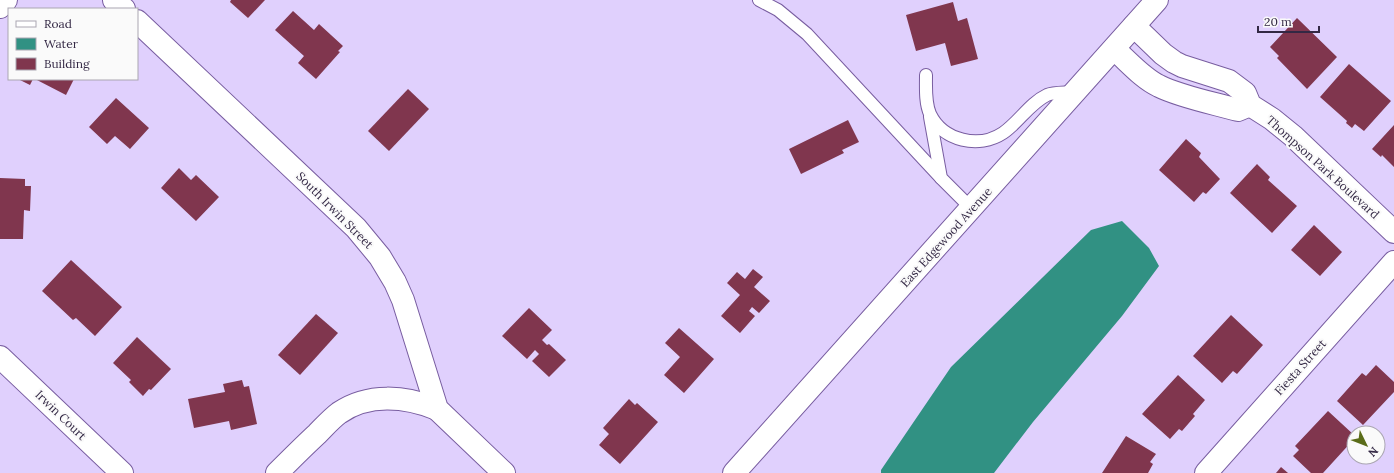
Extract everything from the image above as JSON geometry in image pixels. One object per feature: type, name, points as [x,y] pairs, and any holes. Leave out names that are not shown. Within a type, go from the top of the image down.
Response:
[{"type":"street","points":[[0,7],[6,0]]},
{"type":"street","points":[[114,0],[123,8]]},
{"type":"street","name":"East Edgewood Avenue","points":[[734,473],[972,209],[1157,0]]},
{"type":"street","name":"South Irwin Street","points":[[138,22],[356,228],[372,246],[386,265],[403,300],[436,409],[504,473]]},
{"type":"street","name":"Thompson Park Boulevard","points":[[1134,26],[1163,54],[1174,62],[1229,81],[1245,92],[1250,104],[1293,136],[1394,232]]},
{"type":"street","points":[[1114,49],[1158,86],[1238,110],[1250,104]]},
{"type":"street","name":"Fiesta Street","points":[[1206,473],[1394,262]]},
{"type":"street","name":"Irwin Court","points":[[0,357],[122,473]]},
{"type":"street","points":[[277,473],[332,418],[359,403],[389,398],[408,400],[436,409]]},
{"type":"lane","points":[[759,0],[778,10],[807,34],[941,178],[972,209]]},
{"type":"lane","points":[[926,75],[927,102],[941,178]]},
{"type":"lane","points":[[930,114],[938,126],[952,136],[969,142],[988,141],[1003,133],[1038,100],[1049,94],[1075,92]]},
{"type":"water","points":[[1122,221],[1149,248],[1159,266],[1122,316],[1033,422],[994,473],[881,473],[881,470],[951,367],[1091,230]]},
{"type":"building","points":[[231,0],[265,0],[248,18],[230,2]]},
{"type":"building","points":[[953,2],[958,21],[967,18],[978,59],[951,66],[945,43],[916,51],[906,15]]},
{"type":"building","points":[[293,11],[314,30],[319,24],[343,46],[338,51],[340,52],[316,79],[298,63],[304,56],[275,30]]},
{"type":"building","points":[[1297,18],[1337,57],[1307,89],[1277,58],[1279,56],[1270,47]]},
{"type":"building","points":[[1349,64],[1391,101],[1364,131],[1355,124],[1352,128],[1346,123],[1347,121],[1320,97]]},
{"type":"building","points":[[20,80],[32,80],[30,85]]},
{"type":"building","points":[[37,80],[74,80],[66,95]]},
{"type":"building","points":[[408,89],[429,109],[389,151],[368,131]]},
{"type":"building","points":[[116,98],[149,128],[130,149],[115,136],[107,144],[89,127]]},
{"type":"building","points":[[848,120],[859,142],[842,150],[844,153],[801,174],[789,149]]},
{"type":"building","points":[[1394,125],[1394,167],[1382,155],[1381,157],[1372,149]]},
{"type":"building","points":[[1186,139],[1201,153],[1199,157],[1220,179],[1206,194],[1203,192],[1194,202],[1159,170]]},
{"type":"building","points":[[1257,164],[1270,177],[1268,180],[1297,206],[1272,233],[1230,193]]},
{"type":"building","points":[[179,168],[191,180],[196,175],[219,197],[196,221],[161,188]]},
{"type":"building","points":[[0,178],[25,179],[25,186],[31,186],[30,211],[24,210],[23,239],[0,239]]},
{"type":"building","points":[[1314,225],[1342,252],[1320,276],[1291,250]]},
{"type":"building","points":[[71,260],[122,307],[95,336],[76,318],[73,320],[42,291]]},
{"type":"building","points":[[753,269],[763,277],[754,287],[770,301],[759,313],[752,307],[749,311],[755,316],[740,333],[721,316],[740,295],[727,283],[737,272],[745,279]]},
{"type":"building","points":[[529,308],[552,330],[542,340],[547,345],[549,344],[566,360],[549,377],[532,361],[539,354],[535,350],[527,359],[502,336]]},
{"type":"building","points":[[316,314],[338,333],[300,375],[278,355]]},
{"type":"building","points":[[1231,315],[1263,345],[1237,374],[1233,371],[1222,383],[1193,356]]},
{"type":"building","points":[[679,328],[714,359],[684,393],[664,375],[680,357],[665,343]]},
{"type":"building","points":[[137,337],[171,369],[151,390],[149,389],[143,396],[129,382],[131,380],[113,363]]},
{"type":"building","points":[[1376,365],[1394,382],[1394,392],[1363,425],[1337,401],[1362,373],[1366,376]]},
{"type":"building","points":[[1178,375],[1205,400],[1193,414],[1195,416],[1182,431],[1179,429],[1170,439],[1142,414]]},
{"type":"building","points":[[242,380],[244,387],[249,386],[257,424],[231,430],[229,421],[194,428],[188,399],[225,392],[223,384]]},
{"type":"building","points":[[629,399],[635,405],[637,403],[658,422],[620,464],[599,445],[609,434],[603,428]]},
{"type":"building","points":[[1328,411],[1346,428],[1346,448],[1323,473],[1311,473],[1293,456],[1299,450],[1295,446]]},
{"type":"building","points":[[1126,436],[1156,454],[1150,462],[1153,464],[1148,473],[1102,473]]},
{"type":"building","points":[[1281,467],[1288,473],[1276,473]]}]
